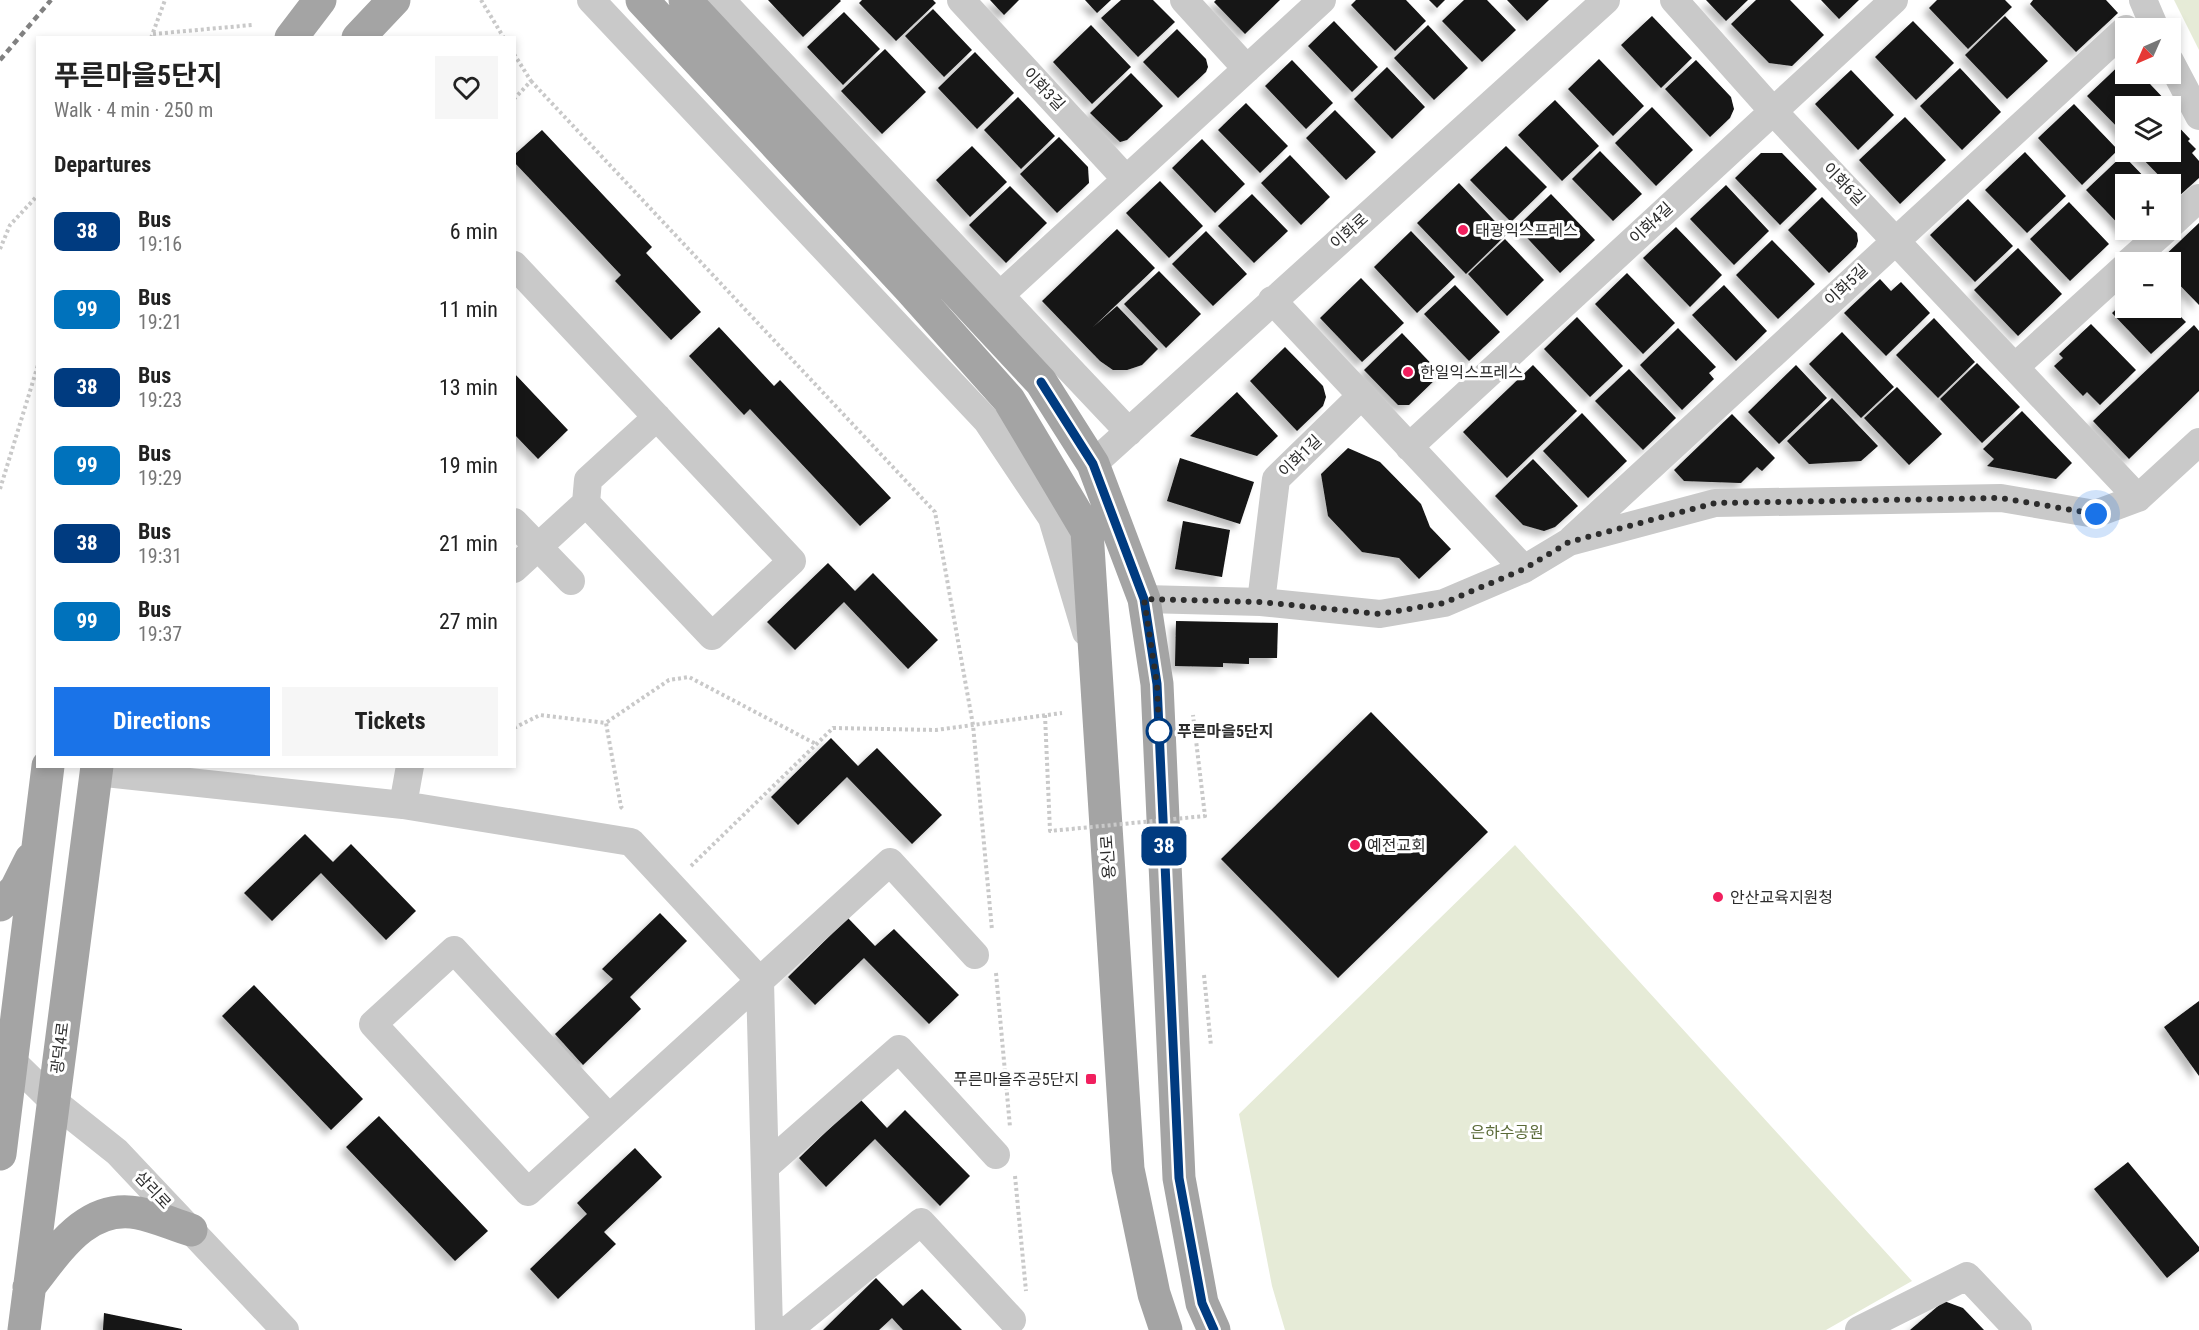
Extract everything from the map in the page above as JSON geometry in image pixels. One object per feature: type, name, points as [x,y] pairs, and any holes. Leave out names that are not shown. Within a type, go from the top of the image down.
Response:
[{"type":"main road","points":[[293,36],[320,0]]},
{"type":"main road","points":[[360,36],[393,0]]},
{"type":"main road","name":"용신로","points":[[642,0],[910,289],[1009,400],[1087,531],[1128,1168],[1154,1294],[1167,1330]]},
{"type":"main road","points":[[684,0],[1041,382],[1093,464],[1144,599],[1157,684],[1179,1178],[1202,1303],[1214,1330]]},
{"type":"main road","points":[[0,1154],[4,1052],[39,841],[48,768]]},
{"type":"main road","name":"광덕4로","points":[[24,1330],[97,769]]},
{"type":"main road","points":[[0,905],[16,889],[39,841]]},
{"type":"main road","points":[[29,1287],[71,1233],[101,1215],[136,1212],[191,1230]]},
{"type":"street","points":[[591,0],[987,422],[1052,518],[1096,666]]},
{"type":"street","points":[[721,0],[998,297],[1129,432]]},
{"type":"street","name":"이화3길","points":[[961,0],[1126,179]]},
{"type":"street","points":[[1184,0],[1247,69]]},
{"type":"street","points":[[998,297],[1322,0]]},
{"type":"street","name":"이화로","points":[[1093,464],[1606,0]]},
{"type":"street","name":"이화6길","points":[[1674,0],[1773,111],[2016,366],[2138,498]]},
{"type":"street","name":"이화4길","points":[[1409,447],[1894,0]]},
{"type":"street","name":"이화5길","points":[[1569,542],[1896,239],[2115,41]]},
{"type":"street","points":[[2181,82],[2199,116]]},
{"type":"street","points":[[2181,215],[2199,198]]},
{"type":"street","points":[[2140,252],[2154,240]]},
{"type":"street","points":[[516,267],[792,561],[712,636],[586,503]]},
{"type":"street","points":[[2016,366],[2115,276]]},
{"type":"street","points":[[1272,300],[1524,569]]},
{"type":"street","name":"이화1길","points":[[1261,602],[1276,479],[1361,396]]},
{"type":"street","points":[[516,567],[586,503],[588,480],[657,417]]},
{"type":"street","points":[[1144,599],[1261,602],[1380,614],[1444,603],[1524,569],[1569,542],[1715,503],[2001,498],[2096,514],[2138,498],[2199,442]]},
{"type":"street","points":[[516,524],[571,581]]},
{"type":"street","points":[[403,806],[410,768]]},
{"type":"street","points":[[97,769],[403,806],[631,842],[760,981],[769,1330]]},
{"type":"street","points":[[609,1119],[454,950],[373,1024],[528,1192],[609,1119],[890,862],[988,954]]},
{"type":"street","points":[[766,1166],[899,1049],[1007,1154]]},
{"type":"street","name":"삼리로","points":[[4,1052],[53,1101],[117,1152],[285,1330]]},
{"type":"street","points":[[788,1330],[921,1222],[1012,1320]]},
{"type":"street","points":[[1859,1330],[1967,1276],[2018,1330]]},
{"type":"path","points":[[165,0],[152,36],[252,25]]},
{"type":"path","points":[[481,0],[503,36]]},
{"type":"path","points":[[516,57],[531,81],[935,512],[973,725],[988,954],[1007,1154],[1027,1296]]},
{"type":"path","points":[[516,97],[531,81]]},
{"type":"path","points":[[0,249],[10,225],[36,197]]},
{"type":"path","points":[[0,489],[36,372]]},
{"type":"path","points":[[606,723],[669,680],[689,677],[816,744]]},
{"type":"path","points":[[684,873],[832,728],[936,730],[1062,712]]},
{"type":"path","points":[[1045,715],[1050,831],[1205,816],[1193,715]]},
{"type":"green space","points":[[2174,0],[2199,0],[2199,50]]},
{"type":"green space","name":"은하수공원","points":[[1515,845],[1912,1281],[1826,1330],[1285,1330],[1272,1286],[1239,1114]]},
{"type":"building","points":[[768,0],[840,0],[841,1],[803,37]]},
{"type":"building","points":[[862,0],[933,0],[936,3],[896,41],[859,3]]},
{"type":"building","points":[[990,0],[1019,0],[1004,15]]},
{"type":"building","points":[[1085,0],[1111,0],[1097,13]]},
{"type":"building","points":[[1121,0],[1153,0],[1175,22],[1138,57],[1101,18]]},
{"type":"building","points":[[1216,0],[1280,0],[1245,34],[1214,2]]},
{"type":"building","points":[[1356,0],[1406,0],[1426,21],[1395,51],[1351,5]]},
{"type":"building","points":[[1429,0],[1445,0],[1437,8]]},
{"type":"building","points":[[1464,0],[1487,0],[1516,30],[1482,62],[1442,21]]},
{"type":"building","points":[[1507,0],[1549,0],[1527,21]]},
{"type":"building","points":[[1706,0],[1748,0],[1726,21]]},
{"type":"building","points":[[1756,0],[1790,0],[1824,35],[1792,66],[1769,63],[1731,24]]},
{"type":"building","points":[[1821,0],[1859,0],[1839,19]]},
{"type":"building","points":[[1937,0],[2005,0],[2012,7],[1968,49],[1929,8]]},
{"type":"building","points":[[2033,0],[2106,0],[2118,13],[2076,52],[2030,4]]},
{"type":"building","points":[[933,9],[972,50],[944,77],[905,36]]},
{"type":"building","points":[[844,12],[880,49],[843,85],[807,47]]},
{"type":"building","points":[[1652,16],[1692,58],[1661,88],[1621,45]]},
{"type":"building","points":[[2005,16],[2048,61],[2007,99],[1965,55]]},
{"type":"building","points":[[1334,21],[1378,67],[1352,92],[1308,46]]},
{"type":"building","points":[[1913,21],[1954,63],[1916,100],[1875,57]]},
{"type":"building","points":[[1091,25],[1131,67],[1092,104],[1053,62]]},
{"type":"building","points":[[1428,25],[1468,68],[1434,100],[1394,58]]},
{"type":"building","points":[[1177,29],[1206,59],[1208,67],[1206,72],[1178,98],[1143,62]]},
{"type":"building","points":[[885,49],[926,92],[882,134],[841,91]]},
{"type":"building","points":[[975,52],[1014,93],[977,129],[938,88]]},
{"type":"building","points":[[1599,59],[1644,106],[1613,136],[1568,89]]},
{"type":"building","points":[[1292,60],[1333,103],[1306,129],[1265,86]]},
{"type":"building","points":[[1696,60],[1731,97],[1734,109],[1730,118],[1710,137],[1665,89]]},
{"type":"building","points":[[1387,67],[1425,107],[1392,139],[1354,99]]},
{"type":"building","points":[[1960,68],[2001,112],[1962,150],[1920,106]]},
{"type":"building","points":[[2115,69],[2115,84],[2150,84],[2161,96],[2115,96],[2115,125],[2087,96]]},
{"type":"building","points":[[1851,70],[1894,115],[1858,150],[1815,104]]},
{"type":"building","points":[[1131,73],[1163,106],[1127,140],[1120,142],[1090,113]]},
{"type":"building","points":[[1018,97],[1055,136],[1021,169],[984,130]]},
{"type":"building","points":[[1555,100],[1599,146],[1562,181],[1518,135]]},
{"type":"building","points":[[1246,103],[1288,146],[1260,173],[1218,130]]},
{"type":"building","points":[[2074,104],[2115,147],[2115,153],[2082,185],[2038,138]]},
{"type":"building","points":[[1652,107],[1693,150],[1656,186],[1615,143]]},
{"type":"building","points":[[1335,110],[1376,152],[1346,180],[1306,138]]},
{"type":"building","points":[[1905,117],[1946,160],[1900,204],[1859,160]]},
{"type":"building","points":[[542,130],[652,247],[646,253],[701,312],[671,340],[615,281],[621,275],[516,164],[516,153]]},
{"type":"building","points":[[2181,130],[2196,149],[2192,153],[2199,161],[2199,178],[2181,194],[2181,174],[2158,174],[2146,162],[2181,162]]},
{"type":"building","points":[[1059,137],[1088,167],[1089,183],[1057,213],[1020,174]]},
{"type":"building","points":[[1202,139],[1245,184],[1215,213],[1172,168]]},
{"type":"building","points":[[972,146],[1007,182],[970,217],[936,180]]},
{"type":"building","points":[[1506,146],[1547,187],[1511,222],[1470,180]]},
{"type":"building","points":[[1600,151],[1642,194],[1613,221],[1572,179]]},
{"type":"building","points":[[2025,152],[2066,196],[2027,233],[1985,190]]},
{"type":"building","points":[[1761,153],[1782,153],[1817,189],[1780,225],[1735,178]]},
{"type":"building","points":[[1290,155],[1330,197],[1301,225],[1261,183]]},
{"type":"building","points":[[2116,162],[2130,162],[2141,174],[2115,174],[2115,220],[2086,190]]},
{"type":"building","points":[[1160,181],[1203,226],[1169,258],[1126,213]]},
{"type":"building","points":[[1459,183],[1507,234],[1466,274],[1417,223]]},
{"type":"building","points":[[1726,185],[1769,231],[1734,265],[1690,219]]},
{"type":"building","points":[[1010,186],[1047,223],[1006,263],[969,225]]},
{"type":"building","points":[[1252,194],[1288,231],[1254,263],[1218,226]]},
{"type":"building","points":[[1551,194],[1595,240],[1560,273],[1517,227]]},
{"type":"building","points":[[1822,197],[1857,233],[1858,241],[1856,247],[1829,273],[1788,230]]},
{"type":"building","points":[[1968,199],[2013,246],[1975,282],[1930,235]]},
{"type":"building","points":[[2069,202],[2109,244],[2070,281],[2030,239]]},
{"type":"building","points":[[2199,223],[2199,305],[2181,286],[2181,252],[2169,252]]},
{"type":"building","points":[[1676,227],[1722,275],[1690,307],[1643,258]]},
{"type":"building","points":[[1117,229],[1155,268],[1092,328],[1117,306],[1158,349],[1142,365],[1127,370],[1113,370],[1100,361],[1042,301]]},
{"type":"building","points":[[1206,231],[1247,274],[1213,306],[1172,264]]},
{"type":"building","points":[[1411,231],[1455,277],[1417,313],[1374,267]]},
{"type":"building","points":[[1505,239],[1544,280],[1507,316],[1468,274]]},
{"type":"building","points":[[1772,240],[1815,284],[1778,319],[1736,275]]},
{"type":"building","points":[[2018,248],[2062,294],[2018,336],[1974,290]]},
{"type":"building","points":[[1159,271],[1201,314],[1166,348],[1124,304]]},
{"type":"building","points":[[1627,273],[1675,323],[1643,354],[1595,304]]},
{"type":"building","points":[[1361,278],[1404,323],[1362,362],[1320,318]]},
{"type":"building","points":[[1880,279],[1891,291],[1901,282],[1930,313],[1886,356],[1844,313]]},
{"type":"building","points":[[1455,285],[1500,332],[1469,361],[1424,314]]},
{"type":"building","points":[[1724,285],[1767,331],[1736,361],[1692,315]]},
{"type":"building","points":[[1577,317],[1623,366],[1590,397],[1544,349]]},
{"type":"building","points":[[2181,317],[2186,322],[2151,354],[2117,318]]},
{"type":"building","points":[[1934,318],[1975,362],[1938,398],[1896,355]]},
{"type":"building","points":[[2091,324],[2136,370],[2100,405],[2087,392],[2083,396],[2054,366],[2063,358],[2059,354]]},
{"type":"building","points":[[2194,325],[2199,331],[2199,391],[2129,459],[2093,421]]},
{"type":"building","points":[[719,327],[774,386],[780,380],[891,498],[860,526],[750,409],[744,415],[689,356]]},
{"type":"building","points":[[1678,328],[1716,367],[1709,373],[1714,379],[1682,410],[1640,365]]},
{"type":"building","points":[[1842,332],[1894,387],[1861,418],[1809,364]]},
{"type":"building","points":[[1402,333],[1441,374],[1409,405],[1398,405],[1364,370]]},
{"type":"building","points":[[1285,347],[1323,386],[1326,397],[1323,406],[1297,431],[1250,381]]},
{"type":"building","points":[[1977,363],[2020,407],[1982,443],[1940,399]]},
{"type":"building","points":[[1533,365],[1577,411],[1507,478],[1463,432]]},
{"type":"building","points":[[1796,365],[1827,398],[1779,444],[1748,412]]},
{"type":"building","points":[[1629,369],[1676,418],[1643,450],[1595,401]]},
{"type":"building","points":[[516,375],[568,430],[538,459],[516,436]]},
{"type":"building","points":[[1897,387],[1942,434],[1909,465],[1864,418]]},
{"type":"building","points":[[1237,392],[1278,436],[1257,456],[1190,436]]},
{"type":"building","points":[[1832,398],[1878,446],[1861,461],[1809,464],[1787,441]]},
{"type":"building","points":[[2022,411],[2072,463],[2056,479],[1987,466],[1994,459],[1983,449]]},
{"type":"building","points":[[1582,413],[1627,461],[1588,498],[1543,451]]},
{"type":"building","points":[[1732,414],[1775,458],[1762,471],[1757,467],[1741,483],[1684,481],[1674,470]]},
{"type":"building","points":[[1348,448],[1380,462],[1421,504],[1430,527],[1451,549],[1419,579],[1399,558],[1362,552],[1328,516],[1321,474]]},
{"type":"building","points":[[1180,458],[1254,482],[1240,524],[1167,501]]},
{"type":"building","points":[[1533,459],[1578,506],[1555,527],[1544,531],[1523,525],[1495,496]]},
{"type":"building","points":[[1183,521],[1230,530],[1222,577],[1175,569]]},
{"type":"building","points":[[828,563],[855,591],[873,573],[938,640],[908,669],[844,602],[795,650],[767,622]]},
{"type":"building","points":[[1176,621],[1278,623],[1277,658],[1249,658],[1249,664],[1223,663],[1223,667],[1175,666]]},
{"type":"building","name":"예전교회","points":[[1371,712],[1488,832],[1338,978],[1221,859]]},
{"type":"building","points":[[831,738],[858,766],[877,748],[942,815],[912,844],[847,777],[798,825],[771,797]]},
{"type":"building","points":[[305,834],[333,862],[351,844],[416,911],[386,940],[321,873],[272,921],[244,893]]},
{"type":"building","points":[[660,913],[687,941],[630,997],[641,1009],[583,1065],[555,1034],[613,979],[602,969]]},
{"type":"building","points":[[848,918],[875,946],[894,929],[959,995],[929,1024],[864,958],[815,1005],[788,977]]},
{"type":"building","points":[[254,985],[363,1099],[331,1130],[222,1016]]},
{"type":"building","points":[[2199,1001],[2199,1076],[2164,1027]]},
{"type":"building","points":[[860,1099],[887,1128],[905,1110],[970,1176],[940,1206],[875,1139],[826,1187],[799,1158]]},
{"type":"building","points":[[379,1116],[488,1231],[455,1261],[346,1147]]},
{"type":"building","points":[[635,1148],[662,1177],[604,1232],[616,1244],[558,1299],[530,1269],[587,1214],[577,1203]]},
{"type":"building","points":[[2128,1162],[2199,1247],[2199,1251],[2167,1278],[2094,1189]]},
{"type":"building","points":[[876,1278],[903,1306],[922,1289],[962,1330],[903,1330],[892,1318],[879,1330],[823,1330]]},
{"type":"building","points":[[1944,1301],[1963,1308],[1984,1330],[1910,1330]]},
{"type":"building","points":[[104,1313],[182,1329],[182,1330],[103,1330]]},
{"type":"railway","points":[[0,60],[51,0]]},
{"type":"bus line","name":"38","points":[[1041,382],[1093,464],[1144,599],[1157,684],[1179,1178],[1202,1303],[1214,1330]]},
{"type":"place","name":"태광익스프레스","points":[[1463,230]]},
{"type":"place","name":"한일익스프레스","points":[[1408,372]]},
{"type":"place","name":"푸른마을5단지","points":[[1159,731]]},
{"type":"place","name":"예전교회","points":[[1355,845]]},
{"type":"place","name":"안산교육지원청","points":[[1718,897]]},
{"type":"place","name":"푸른마을주공5단지","points":[[1091,1079]]},
{"type":"route","points":[[1159,731],[1157,684],[1144,599],[1261,602],[1380,614],[1444,603],[1524,569],[1569,542],[1715,503],[2001,498],[2096,514]]}]
